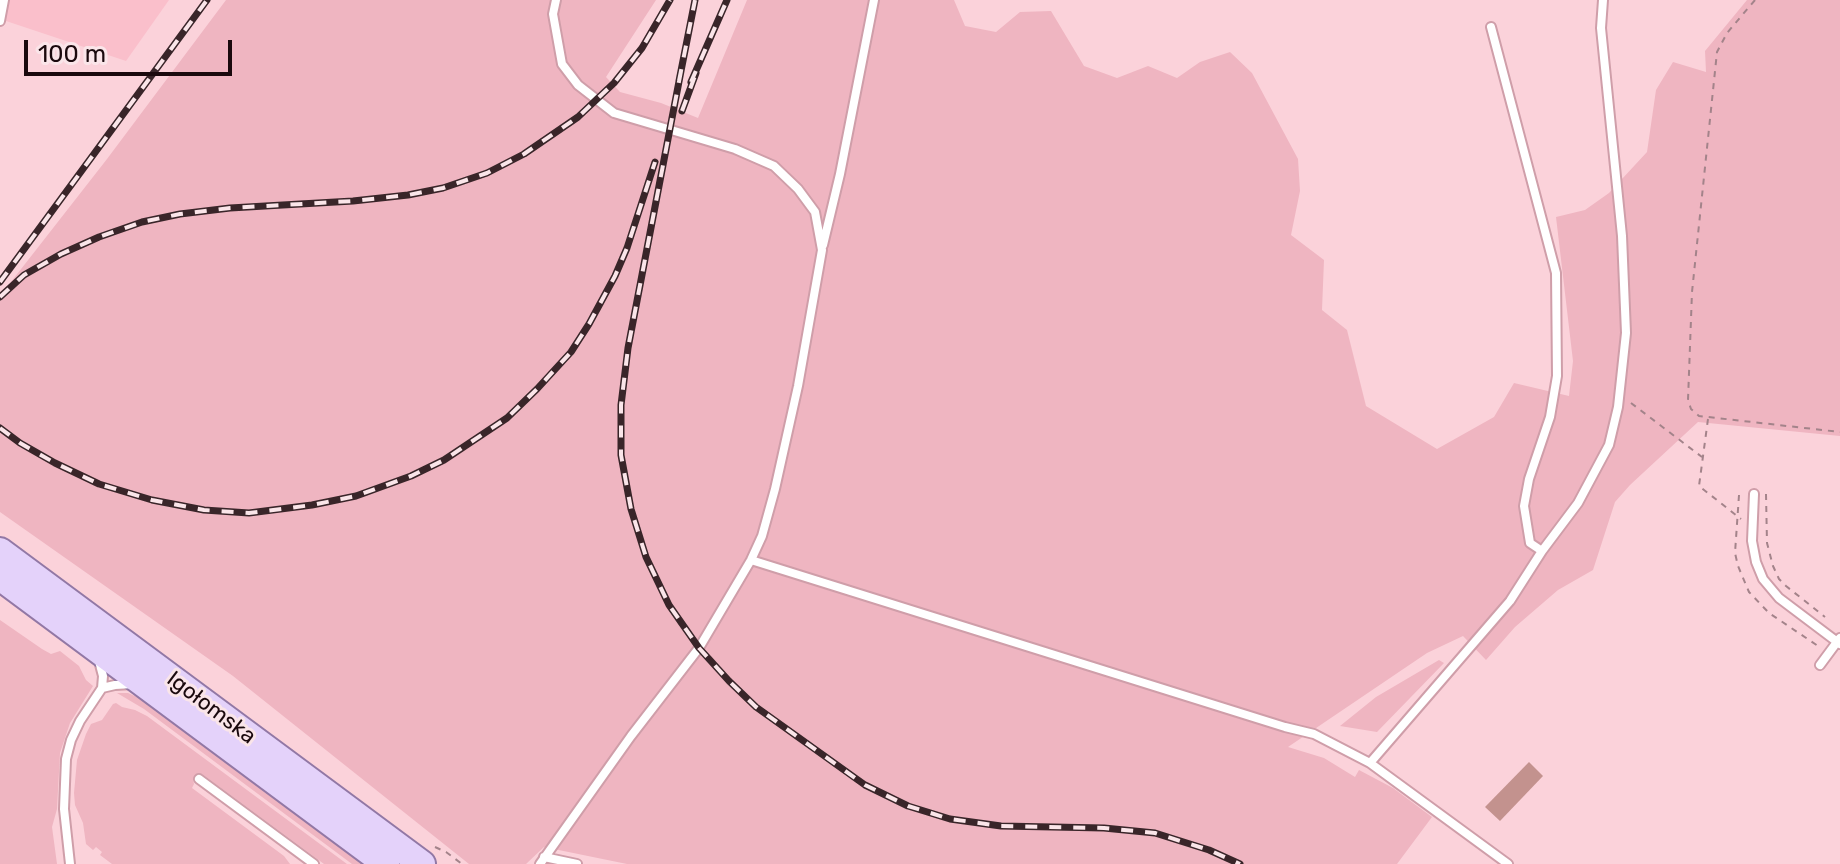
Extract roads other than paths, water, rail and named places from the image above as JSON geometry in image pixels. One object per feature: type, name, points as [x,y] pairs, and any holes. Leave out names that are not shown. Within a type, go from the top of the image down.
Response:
[{"type":"main road","name":"Igołomska","points":[[0,551],[38,593],[68,615],[424,854]]},
{"type":"main road","name":"Igołomska","points":[[0,577],[38,593]]},
{"type":"main road","name":"Igołomska","points":[[68,615],[89,644],[386,864]]},
{"type":"lane","points":[[0,21],[4,0]]},
{"type":"lane","points":[[556,0],[553,14],[562,64],[578,85],[614,113],[735,149],[774,166],[798,189],[815,212],[822,250]]},
{"type":"lane","points":[[542,861],[631,736],[699,648],[762,536],[798,386],[822,250],[874,0]]},
{"type":"lane","points":[[1370,763],[1510,601],[1578,503],[1609,445],[1620,394],[1626,333],[1622,236],[1601,28],[1603,0]]},
{"type":"lane","points":[[1491,27],[1556,273],[1557,376],[1550,417],[1529,479],[1524,506],[1530,543],[1542,551]]},
{"type":"lane","points":[[1754,494],[1752,541],[1758,570],[1768,587],[1786,604],[1839,641],[1820,665]]},
{"type":"lane","points":[[751,560],[1314,734],[1370,763],[1508,864]]},
{"type":"lane","points":[[70,864],[64,809],[66,759],[80,721],[102,688],[102,670],[89,644]]},
{"type":"lane","points":[[102,688],[123,684],[146,686]]},
{"type":"lane","points":[[199,779],[314,864]]},
{"type":"lane","points":[[542,861],[577,864]]},
{"type":"railway","points":[[0,282],[207,0]]},
{"type":"railway","points":[[0,297],[24,275],[61,254],[142,222],[230,208],[408,195],[443,188],[487,173],[524,154],[578,117],[614,83],[642,48],[670,0]]},
{"type":"railway","points":[[679,81],[695,0]]},
{"type":"railway","points":[[691,82],[727,0]]},
{"type":"railway","points":[[681,71],[628,348],[621,405],[621,455],[631,509],[646,557],[669,605],[699,648],[756,707],[865,785],[908,806],[950,819],[1001,826],[1104,828],[1155,833],[1209,850],[1240,864]]},
{"type":"railway","points":[[682,111],[696,73]]},
{"type":"railway","points":[[0,428],[55,463],[99,484],[152,500],[204,510],[249,513],[312,505],[356,496],[411,476],[444,460],[507,418],[571,352],[615,276],[655,162]]}]
